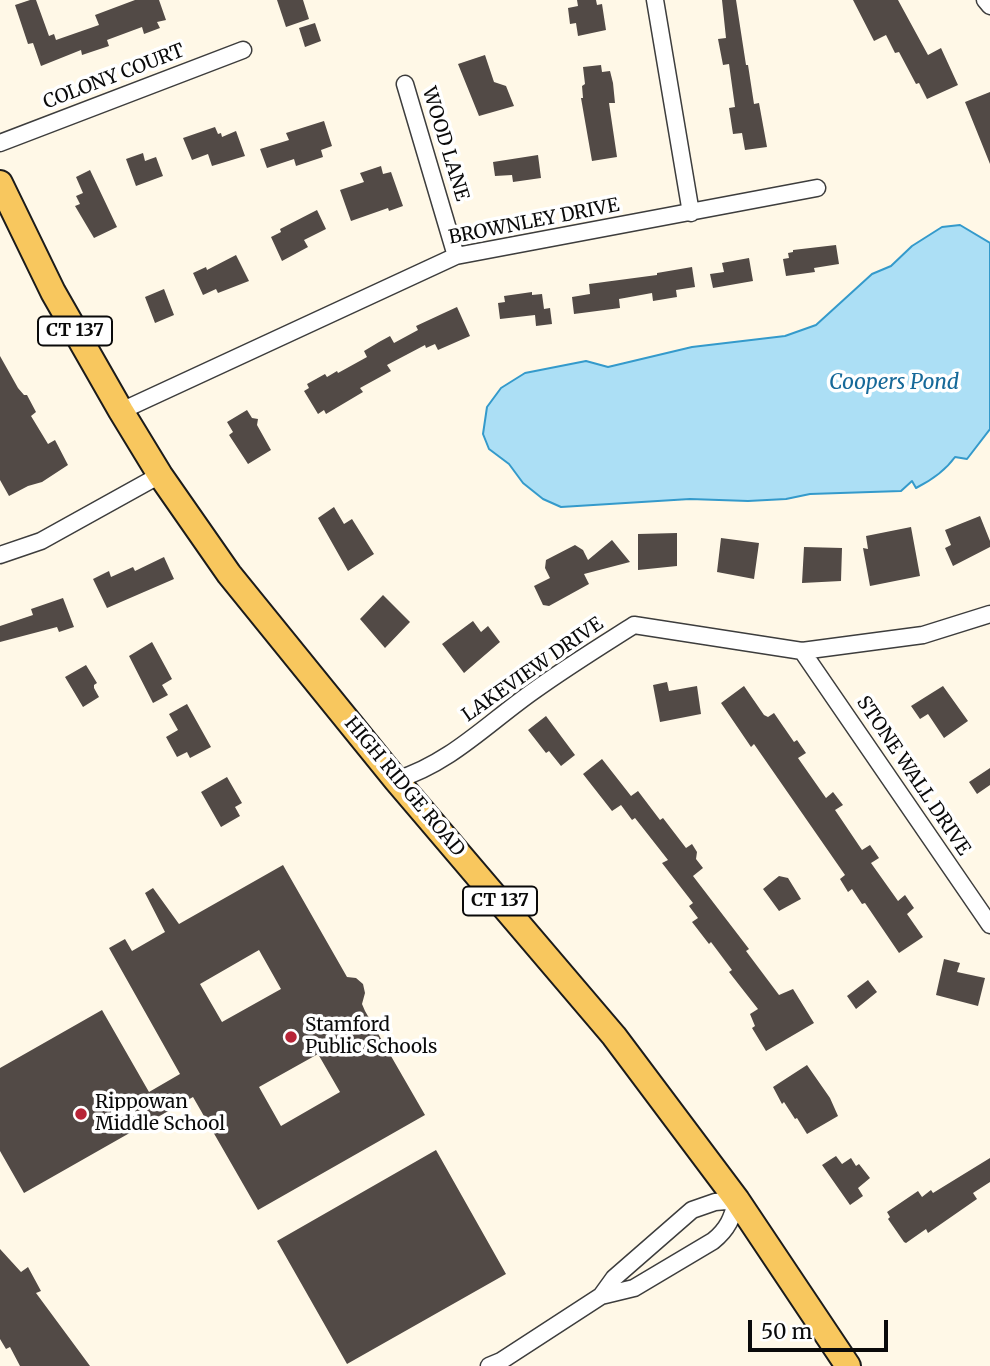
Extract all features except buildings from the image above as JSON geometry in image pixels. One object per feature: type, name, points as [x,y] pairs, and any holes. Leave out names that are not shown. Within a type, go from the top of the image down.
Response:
[{"type":"main road","name":"HIGH RIDGE ROAD","points":[[0,183],[6,208],[121,411],[160,475],[229,574],[396,780],[614,1035],[737,1200],[848,1366]]},
{"type":"street","points":[[655,0],[691,213]]},
{"type":"street","points":[[985,0],[990,6]]},
{"type":"street","name":"COLONY COURT","points":[[0,143],[243,50]]},
{"type":"street","name":"WOOD LANE","points":[[405,84],[456,256]]},
{"type":"street","name":"BROWNLEY DRIVE","points":[[121,411],[456,256],[817,188]]},
{"type":"street","points":[[0,555],[41,541],[160,475]]},
{"type":"street","name":"LAKEVIEW DRIVE","points":[[396,780],[413,775],[447,757],[535,690],[634,625],[802,651],[923,635],[990,614]]},
{"type":"street","name":"STONE WALL DRIVE","points":[[802,651],[990,925]]},
{"type":"street","points":[[489,1366],[501,1361],[601,1296],[634,1288],[713,1241],[731,1221],[737,1200],[704,1204],[692,1210],[614,1278],[601,1296]]},
{"type":"water","name":"Coopers Pond","points":[[960,225],[990,243],[990,429],[967,459],[955,457],[938,475],[916,488],[912,481],[901,491],[810,494],[786,499],[748,501],[690,499],[561,507],[543,499],[523,483],[509,464],[489,449],[483,434],[487,407],[501,388],[525,373],[586,361],[608,367],[692,347],[785,336],[816,325],[872,274],[891,266],[912,246],[942,227]]},
{"type":"place","name":"Stamford Public Schools","points":[[291,1037]]},
{"type":"place","name":"Rippowan Middle School","points":[[81,1114]]}]
